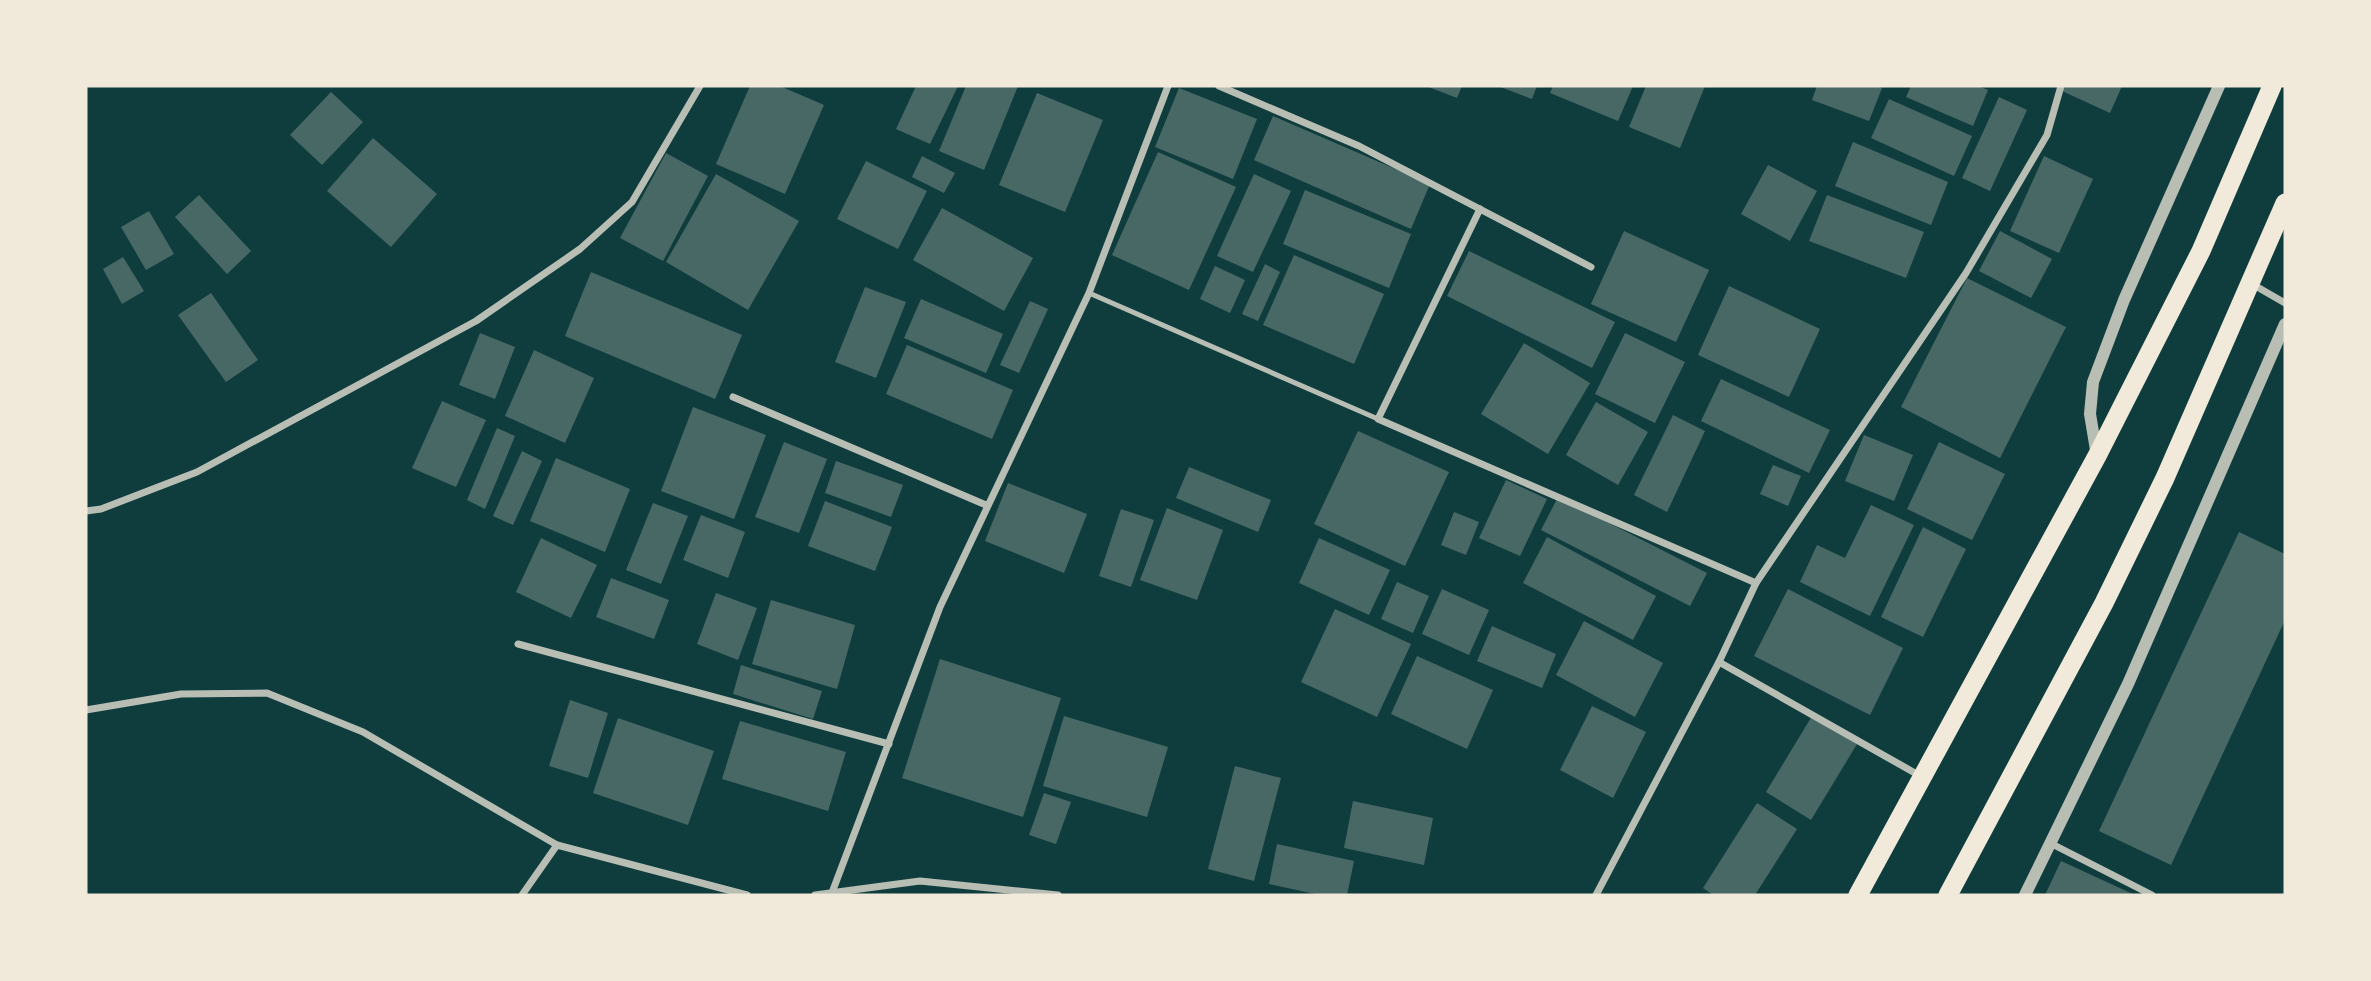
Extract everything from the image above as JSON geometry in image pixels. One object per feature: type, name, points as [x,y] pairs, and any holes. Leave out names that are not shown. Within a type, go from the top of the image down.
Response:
[{"type":"highway","points":[[1858,895],[2097,456],[2201,251],[2272,86]]},
{"type":"highway","points":[[1948,895],[2104,603],[2165,478],[2285,203]]},
{"type":"street","points":[[86,512],[101,509],[197,472],[475,321],[559,264],[580,249],[632,202],[700,86]]},
{"type":"street","points":[[833,890],[940,607],[986,505],[1089,293],[1168,86]]},
{"type":"street","points":[[1219,86],[1359,146],[1591,267]]},
{"type":"street","points":[[1596,895],[1719,662],[1756,583],[1966,273],[2047,135],[2061,86]]},
{"type":"street","points":[[2097,456],[2090,414],[2093,382],[2124,300],[2219,86]]},
{"type":"street","points":[[1480,209],[1378,419],[1756,583]]},
{"type":"street","points":[[2251,284],[2285,303]]},
{"type":"street","points":[[2025,895],[2128,684],[2285,324]]},
{"type":"street","points":[[733,397],[986,505]]},
{"type":"street","points":[[518,644],[889,744]]},
{"type":"street","points":[[1719,662],[1923,777]]},
{"type":"street","points":[[86,710],[181,694],[267,693],[363,732],[557,845],[747,895]]},
{"type":"street","points":[[2052,844],[2152,895]]},
{"type":"street","points":[[522,895],[557,845]]},
{"type":"street","points":[[815,895],[833,890],[920,880],[1058,895]]},
{"type":"lane","points":[[1089,293],[1378,419]]},
{"type":"building","points":[[750,86],[780,86],[824,105],[785,194],[716,164]]},
{"type":"building","points":[[916,86],[958,86],[930,144],[896,129]]},
{"type":"building","points":[[966,86],[1018,86],[984,170],[939,151]]},
{"type":"building","points":[[1426,86],[1462,86],[1457,98]]},
{"type":"building","points":[[1498,86],[1537,86],[1532,99]]},
{"type":"building","points":[[1553,86],[1633,86],[1618,121],[1550,93]]},
{"type":"building","points":[[1646,86],[1705,86],[1680,148],[1629,127]]},
{"type":"building","points":[[1817,86],[1882,88],[1869,121],[1812,100]]},
{"type":"building","points":[[1911,86],[1978,86],[1988,90],[1973,126],[1906,97]]},
{"type":"building","points":[[2064,86],[2122,86],[2110,113],[2062,91]]},
{"type":"building","points":[[1179,88],[1257,119],[1233,179],[1155,147]]},
{"type":"building","points":[[331,92],[363,122],[322,165],[290,135]]},
{"type":"building","points":[[1037,93],[1103,120],[1065,212],[999,185]]},
{"type":"building","points":[[1999,97],[2027,110],[1990,191],[1962,178]]},
{"type":"building","points":[[1889,99],[1972,136],[1954,176],[1871,138]]},
{"type":"building","points":[[1273,116],[1430,184],[1411,229],[1254,160]]},
{"type":"building","points":[[373,138],[437,194],[391,247],[327,191]]},
{"type":"building","points":[[1853,142],[1948,182],[1931,225],[1835,186]]},
{"type":"building","points":[[1158,152],[1236,187],[1189,290],[1112,255]]},
{"type":"building","points":[[666,153],[708,176],[663,261],[620,238]]},
{"type":"building","points":[[922,156],[955,173],[944,193],[912,177]]},
{"type":"building","points":[[2044,156],[2093,179],[2059,253],[2010,231]]},
{"type":"building","points":[[866,161],[927,191],[898,249],[837,219]]},
{"type":"building","points":[[1768,165],[1817,191],[1790,241],[1741,214]]},
{"type":"building","points":[[716,174],[799,221],[748,310],[666,262]]},
{"type":"building","points":[[1254,174],[1291,191],[1253,272],[1217,256]]},
{"type":"building","points":[[1305,190],[1411,234],[1389,288],[1283,244]]},
{"type":"building","points":[[199,195],[251,251],[227,274],[175,217]]},
{"type":"building","points":[[1827,195],[1924,232],[1906,278],[1809,241]]},
{"type":"building","points":[[942,208],[1033,258],[1004,311],[913,260]]},
{"type":"building","points":[[149,211],[174,254],[146,270],[121,227]]},
{"type":"building","points":[[1624,231],[1709,270],[1676,342],[1591,304]]},
{"type":"building","points":[[2000,231],[2052,259],[2031,298],[1979,271]]},
{"type":"building","points":[[1469,251],[1615,322],[1592,368],[1447,296]]},
{"type":"building","points":[[1294,255],[1384,294],[1354,364],[1263,325]]},
{"type":"building","points":[[123,257],[144,291],[122,304],[103,269]]},
{"type":"building","points":[[1265,264],[1280,272],[1258,321],[1242,314]]},
{"type":"building","points":[[1215,266],[1245,280],[1230,313],[1200,299]]},
{"type":"building","points":[[591,272],[742,335],[715,399],[565,336]]},
{"type":"building","points":[[1967,278],[2066,327],[2000,458],[1901,407]]},
{"type":"building","points":[[1729,286],[1820,329],[1789,397],[1698,355]]},
{"type":"building","points":[[865,287],[906,302],[876,378],[835,362]]},
{"type":"building","points":[[211,293],[258,360],[226,382],[178,315]]},
{"type":"building","points":[[921,299],[1003,334],[986,373],[904,338]]},
{"type":"building","points":[[1030,301],[1048,309],[1019,373],[1000,365]]},
{"type":"building","points":[[480,333],[515,347],[495,399],[459,385]]},
{"type":"building","points":[[1625,333],[1685,362],[1655,423],[1595,394]]},
{"type":"building","points":[[1524,343],[1590,383],[1548,454],[1481,414]]},
{"type":"building","points":[[907,345],[1013,390],[992,439],[886,394]]},
{"type":"building","points":[[534,350],[594,378],[565,443],[505,416]]},
{"type":"building","points":[[1721,379],[1830,430],[1809,473],[1701,421]]},
{"type":"building","points":[[442,401],[486,420],[456,487],[412,468]]},
{"type":"building","points":[[1596,402],[1648,432],[1618,485],[1566,455]]},
{"type":"building","points":[[693,407],[766,435],[734,519],[661,491]]},
{"type":"building","points":[[1673,415],[1705,431],[1667,512],[1634,495]]},
{"type":"building","points":[[497,428],[515,436],[485,509],[467,500]]},
{"type":"building","points":[[1358,431],[1449,472],[1405,566],[1314,524]]},
{"type":"building","points":[[1864,435],[1913,455],[1894,501],[1845,481]]},
{"type":"building","points":[[784,442],[827,459],[799,533],[755,517]]},
{"type":"building","points":[[1939,442],[2005,474],[1972,540],[1907,509]]},
{"type":"building","points":[[522,451],[542,461],[513,525],[493,516]]},
{"type":"building","points":[[556,458],[630,489],[605,552],[530,521]]},
{"type":"building","points":[[836,461],[903,485],[891,517],[825,493]]},
{"type":"building","points":[[1773,465],[1801,476],[1788,506],[1760,494]]},
{"type":"building","points":[[1189,467],[1271,500],[1258,532],[1176,498]]},
{"type":"building","points":[[1506,480],[1547,499],[1520,556],[1479,538]]},
{"type":"building","points":[[1008,483],[1087,514],[1064,573],[985,541]]},
{"type":"building","points":[[1558,497],[1707,573],[1690,606],[1541,530]]},
{"type":"building","points":[[825,501],[892,527],[875,571],[808,546]]},
{"type":"building","points":[[653,503],[688,516],[661,584],[626,570]]},
{"type":"building","points":[[1871,505],[1914,525],[1870,616],[1800,582],[1817,545],[1845,558]]},
{"type":"building","points":[[1167,508],[1223,530],[1197,600],[1140,580]]},
{"type":"building","points":[[1121,509],[1154,520],[1131,587],[1099,576]]},
{"type":"building","points":[[1454,512],[1479,522],[1466,555],[1441,545]]},
{"type":"building","points":[[701,515],[745,532],[728,578],[683,560]]},
{"type":"building","points":[[1923,527],[1966,549],[1923,637],[1881,617]]},
{"type":"building","points":[[2239,532],[2285,554],[2285,620],[2171,865],[2099,831]]},
{"type":"building","points":[[1547,537],[1656,596],[1633,640],[1523,583]]},
{"type":"building","points":[[541,538],[597,565],[571,618],[516,592]]},
{"type":"building","points":[[1319,538],[1390,570],[1369,615],[1299,583]]},
{"type":"building","points":[[611,578],[669,600],[654,639],[596,617]]},
{"type":"building","points":[[1397,582],[1429,596],[1413,633],[1381,619]]},
{"type":"building","points":[[1442,589],[1489,610],[1469,655],[1422,634]]},
{"type":"building","points":[[1788,589],[1903,648],[1870,715],[1754,656]]},
{"type":"building","points":[[716,593],[757,608],[738,660],[697,644]]},
{"type":"building","points":[[771,600],[855,625],[837,689],[752,664]]},
{"type":"building","points":[[1335,609],[1411,644],[1377,717],[1301,682]]},
{"type":"building","points":[[1584,621],[1663,663],[1635,717],[1556,675]]},
{"type":"building","points":[[1492,626],[1556,654],[1542,688],[1477,661]]},
{"type":"building","points":[[1417,656],[1493,690],[1467,749],[1391,714]]},
{"type":"building","points":[[940,659],[1061,698],[1023,817],[902,778]]},
{"type":"building","points":[[741,665],[822,691],[813,719],[733,694]]},
{"type":"building","points":[[570,700],[608,713],[588,778],[549,766]]},
{"type":"building","points":[[1592,706],[1646,732],[1613,798],[1560,770]]},
{"type":"building","points":[[1064,716],[1168,747],[1147,817],[1043,786]]},
{"type":"building","points":[[1812,716],[1857,744],[1811,820],[1766,792]]},
{"type":"building","points":[[618,718],[714,751],[688,825],[593,793]]},
{"type":"building","points":[[740,721],[846,752],[828,811],[722,779]]},
{"type":"building","points":[[1235,766],[1281,778],[1254,881],[1208,869]]},
{"type":"building","points":[[1044,793],[1071,802],[1056,844],[1029,835]]},
{"type":"building","points":[[1353,801],[1433,818],[1424,865],[1344,848]]},
{"type":"building","points":[[1757,803],[1797,829],[1755,895],[1713,895],[1703,888]]},
{"type":"building","points":[[1277,844],[1354,861],[1347,895],[1320,895],[1269,884]]},
{"type":"building","points":[[2061,861],[2135,895],[2045,895]]}]
